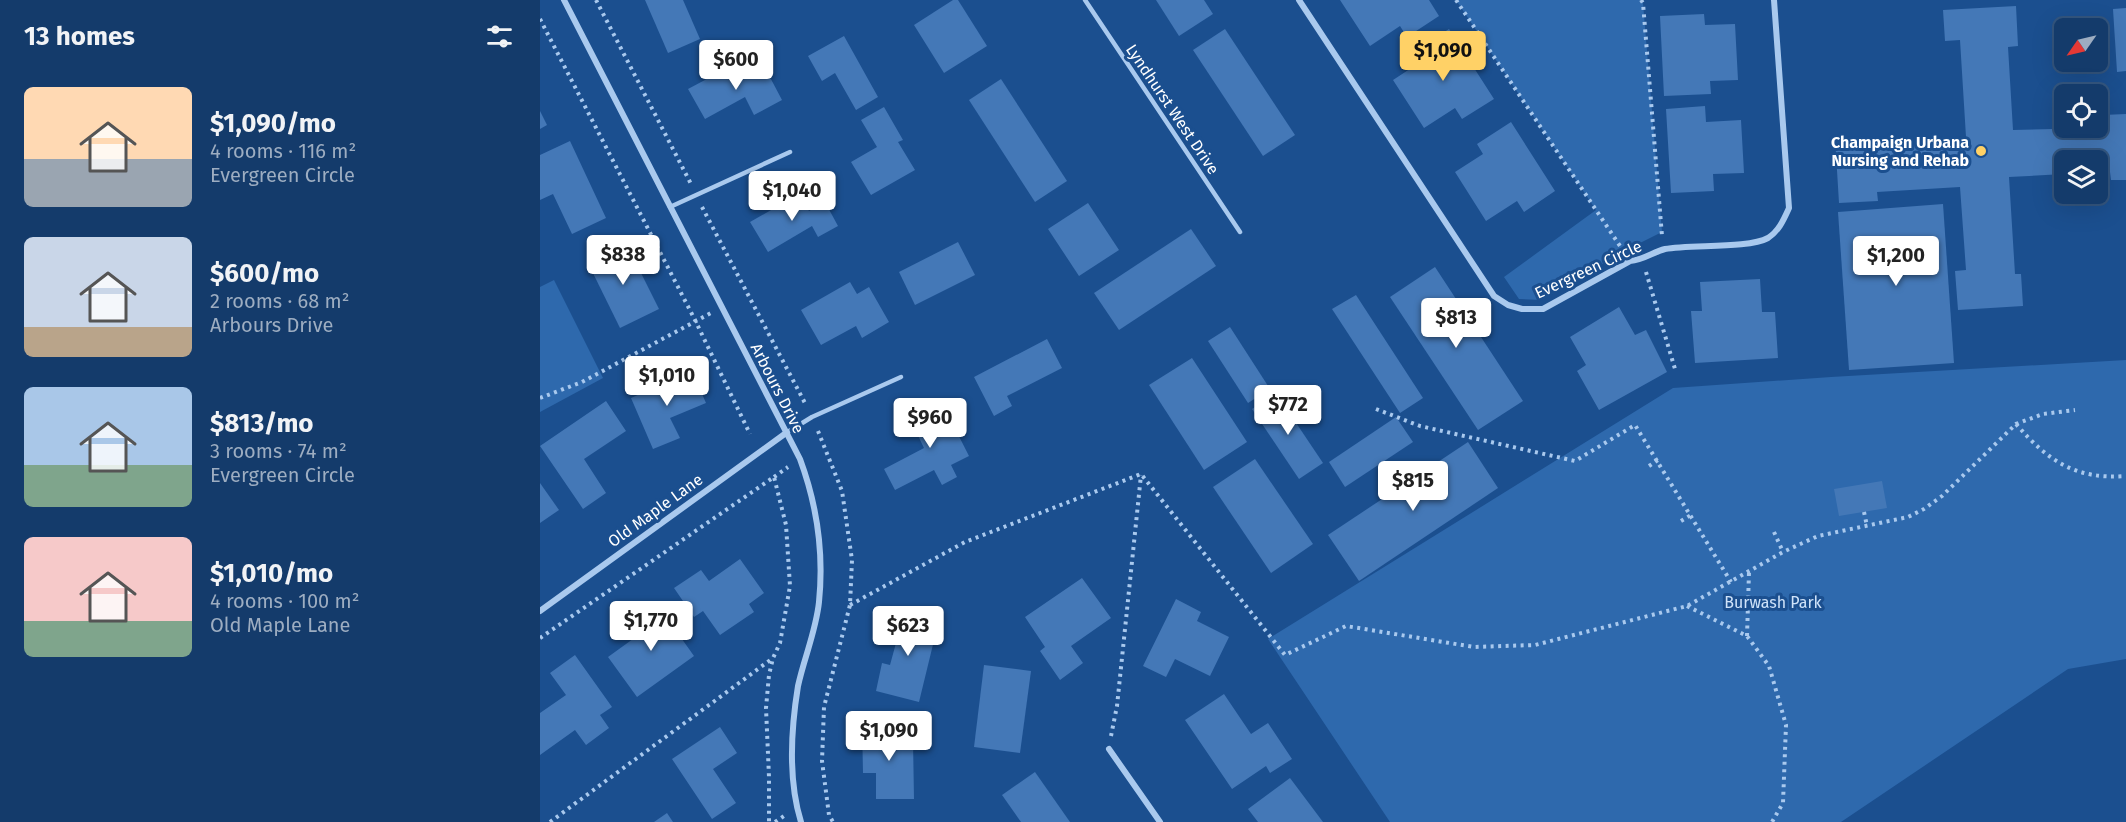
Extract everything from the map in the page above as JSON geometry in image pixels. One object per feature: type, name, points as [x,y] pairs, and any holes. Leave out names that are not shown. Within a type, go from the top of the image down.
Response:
[{"type":"street","name":"Arbours Drive","points":[[564,0],[800,459],[809,484],[817,520],[820,555],[819,603],[798,686],[794,726],[792,768],[796,807],[801,822]]},
{"type":"street","name":"Evergreen Circle","points":[[1299,0],[1494,296],[1508,305],[1522,309],[1543,309],[1630,261],[1641,260],[1664,249],[1753,242],[1768,238],[1781,224],[1789,208],[1774,0]]},
{"type":"street","name":"Old Maple Lane","points":[[540,611],[786,433]]},
{"type":"street","points":[[1109,748],[1160,822]]},
{"type":"lane","name":"Lyndhurst West Drive","points":[[1085,0],[1240,232]]},
{"type":"lane","points":[[670,207],[790,152]]},
{"type":"lane","points":[[786,433],[812,417],[901,377]]},
{"type":"path","points":[[596,0],[812,417],[842,491],[852,560],[850,605],[824,707],[822,761],[829,815],[832,822]]},
{"type":"path","points":[[1456,0],[1630,261]]},
{"type":"path","points":[[1641,0],[1664,249]]},
{"type":"path","points":[[540,19],[695,320],[750,434]]},
{"type":"path","points":[[1641,260],[1675,369]]},
{"type":"path","points":[[540,398],[582,382],[695,320]]},
{"type":"path","points":[[1376,409],[1420,426],[1575,461],[1635,425],[1731,582]]},
{"type":"path","points":[[1141,474],[1285,655],[1346,626],[1474,647],[1535,645],[1687,606],[1783,552],[1818,536],[1908,517],[1942,496],[2016,424],[2043,414],[2075,410]]},
{"type":"path","points":[[2016,424],[2035,446],[2072,469],[2091,475],[2126,476]]},
{"type":"path","points":[[1649,466],[1658,460]]},
{"type":"path","points":[[850,605],[965,542],[1141,474]]},
{"type":"path","points":[[1109,748],[1117,706],[1141,474]]},
{"type":"path","points":[[540,638],[774,477],[786,525],[790,586],[780,643],[769,675],[766,708],[769,822]]},
{"type":"path","points":[[1864,512],[1867,526]]},
{"type":"path","points":[[1681,521],[1691,515]]},
{"type":"path","points":[[1774,532],[1783,552]]},
{"type":"path","points":[[1747,636],[1749,572]]},
{"type":"path","points":[[1687,606],[1747,636],[1769,666],[1786,725],[1783,803],[1772,822]]},
{"type":"path","points":[[550,822],[773,658]]},
{"type":"green space","points":[[1456,0],[1641,0],[1643,3],[1662,232],[1624,251],[1542,300],[1519,299],[1504,277],[1596,210]]},
{"type":"green space","points":[[554,280],[603,378],[540,412],[540,287]]},
{"type":"green space","name":"Burwash Park","points":[[2126,360],[2126,659],[2068,669],[1841,822],[1390,822],[1268,639],[1673,388]]},
{"type":"building","points":[[645,0],[683,0],[700,39],[668,53]]},
{"type":"building","points":[[953,0],[958,0],[987,46],[944,73],[914,25]]},
{"type":"building","points":[[1156,0],[1204,0],[1213,14],[1179,36]]},
{"type":"building","points":[[1340,0],[1429,0],[1439,16],[1407,37],[1400,26],[1370,46]]},
{"type":"building","name":"Champaign Urbana Nursing and Rehab","points":[[2016,6],[2018,46],[2008,47],[2013,130],[2054,129],[2054,138],[2108,138],[2108,115],[2126,114],[2126,180],[2111,180],[2110,172],[2108,172],[2108,150],[2054,150],[2054,175],[2009,177],[2015,274],[2021,274],[2023,306],[1958,310],[1955,271],[1966,270],[1960,187],[1877,192],[1878,201],[1839,203],[1835,138],[1865,137],[1865,142],[1966,137],[1960,40],[1945,41],[1943,10]]},
{"type":"building","points":[[2126,8],[2126,71],[2117,72],[2113,9]]},
{"type":"building","points":[[1704,14],[1705,25],[1735,24],[1738,80],[1710,81],[1711,94],[1664,96],[1660,16]]},
{"type":"building","points":[[1225,29],[1295,135],[1263,156],[1193,50]]},
{"type":"building","points":[[1449,29],[1494,99],[1462,119],[1455,108],[1424,128],[1393,80],[1422,61],[1415,51]]},
{"type":"building","points":[[844,36],[878,97],[856,110],[835,73],[822,81],[808,56]]},
{"type":"building","points":[[735,64],[741,75],[763,64],[782,100],[754,115],[745,97],[705,119],[688,89]]},
{"type":"building","points":[[1001,79],[1067,181],[1035,202],[969,100]]},
{"type":"building","points":[[1705,106],[1706,122],[1741,120],[1744,173],[1713,174],[1714,191],[1671,193],[1666,109]]},
{"type":"building","points":[[884,107],[903,140],[898,142],[915,170],[871,195],[851,162],[877,147],[861,120]]},
{"type":"building","points":[[540,111],[547,125],[540,129]]},
{"type":"building","points":[[1511,122],[1555,191],[1524,212],[1517,201],[1486,221],[1455,172],[1483,154],[1477,144]]},
{"type":"building","points":[[570,141],[606,218],[572,234],[553,194],[540,200],[540,155]]},
{"type":"building","points":[[799,194],[809,211],[825,202],[838,226],[818,237],[812,226],[768,252],[750,222]]},
{"type":"building","points":[[1088,203],[1119,250],[1079,276],[1048,229]]},
{"type":"building","points":[[1943,204],[1954,363],[1849,370],[1838,212]]},
{"type":"building","points":[[1191,229],[1216,266],[1119,330],[1094,293]]},
{"type":"building","points":[[958,242],[975,275],[915,305],[899,272]]},
{"type":"building","points":[[626,243],[659,309],[620,328],[588,263]]},
{"type":"building","points":[[1435,267],[1523,401],[1478,430],[1390,297]]},
{"type":"building","points":[[1760,279],[1762,312],[1775,312],[1778,358],[1695,363],[1691,311],[1702,311],[1700,282]]},
{"type":"building","points":[[850,282],[857,294],[869,287],[889,322],[862,338],[856,326],[821,345],[801,310]]},
{"type":"building","points":[[1356,295],[1423,398],[1400,413],[1332,309]]},
{"type":"building","points":[[1619,307],[1635,335],[1646,330],[1667,372],[1599,410],[1577,371],[1586,365],[1570,337]]},
{"type":"building","points":[[1230,327],[1270,389],[1248,403],[1208,341]]},
{"type":"building","points":[[1047,339],[1062,368],[1007,396],[1012,406],[994,416],[974,377]]},
{"type":"building","points":[[1192,358],[1247,442],[1204,470],[1149,385]]},
{"type":"building","points":[[692,371],[706,403],[670,418],[680,438],[653,449],[631,398]]},
{"type":"building","points":[[1276,393],[1323,463],[1299,479],[1252,409]]},
{"type":"building","points":[[606,401],[626,431],[584,459],[606,493],[583,509],[540,446]]},
{"type":"building","points":[[941,401],[969,456],[951,465],[957,477],[942,485],[934,470],[895,490],[884,469],[924,448],[909,417]]},
{"type":"building","points":[[1396,417],[1413,442],[1345,487],[1329,462]]},
{"type":"building","points":[[1468,442],[1498,488],[1359,581],[1328,535]]},
{"type":"building","points":[[1255,459],[1313,544],[1271,573],[1213,487]]},
{"type":"building","points":[[1882,481],[1887,508],[1839,516],[1834,489]]},
{"type":"building","points":[[540,483],[559,510],[540,523]]},
{"type":"building","points":[[740,559],[764,593],[749,604],[754,612],[720,635],[703,611],[694,617],[674,588],[701,570],[709,581]]},
{"type":"building","points":[[1082,578],[1111,618],[1071,646],[1083,663],[1060,680],[1040,651],[1045,647],[1025,617]]},
{"type":"building","points":[[1176,599],[1201,612],[1197,621],[1229,637],[1210,676],[1175,659],[1166,677],[1143,666]]},
{"type":"building","points":[[657,604],[694,656],[637,697],[608,657],[644,631],[635,619]]},
{"type":"building","points":[[893,612],[938,624],[919,702],[876,691],[882,663],[890,665],[896,643],[886,640]]},
{"type":"building","points":[[575,655],[612,707],[600,715],[609,728],[586,745],[575,730],[540,755],[540,713],[566,695],[550,673]]},
{"type":"building","points":[[984,665],[1031,671],[1020,753],[974,747]]},
{"type":"building","points":[[1224,694],[1251,734],[1268,723],[1292,759],[1270,773],[1266,766],[1232,789],[1185,720]]},
{"type":"building","points":[[862,725],[898,725],[898,740],[913,740],[914,799],[876,799],[876,773],[863,773]]},
{"type":"building","points":[[720,727],[737,753],[713,769],[736,803],[712,819],[672,759]]},
{"type":"building","points":[[1035,772],[1070,822],[1021,822],[1002,795]]},
{"type":"building","points":[[1290,778],[1323,822],[1258,822],[1248,809]]},
{"type":"building","points":[[667,813],[673,822],[654,822]]},
{"type":"place","name":"Champaign Urbana Nursing and Rehab","points":[[1981,151]]}]
